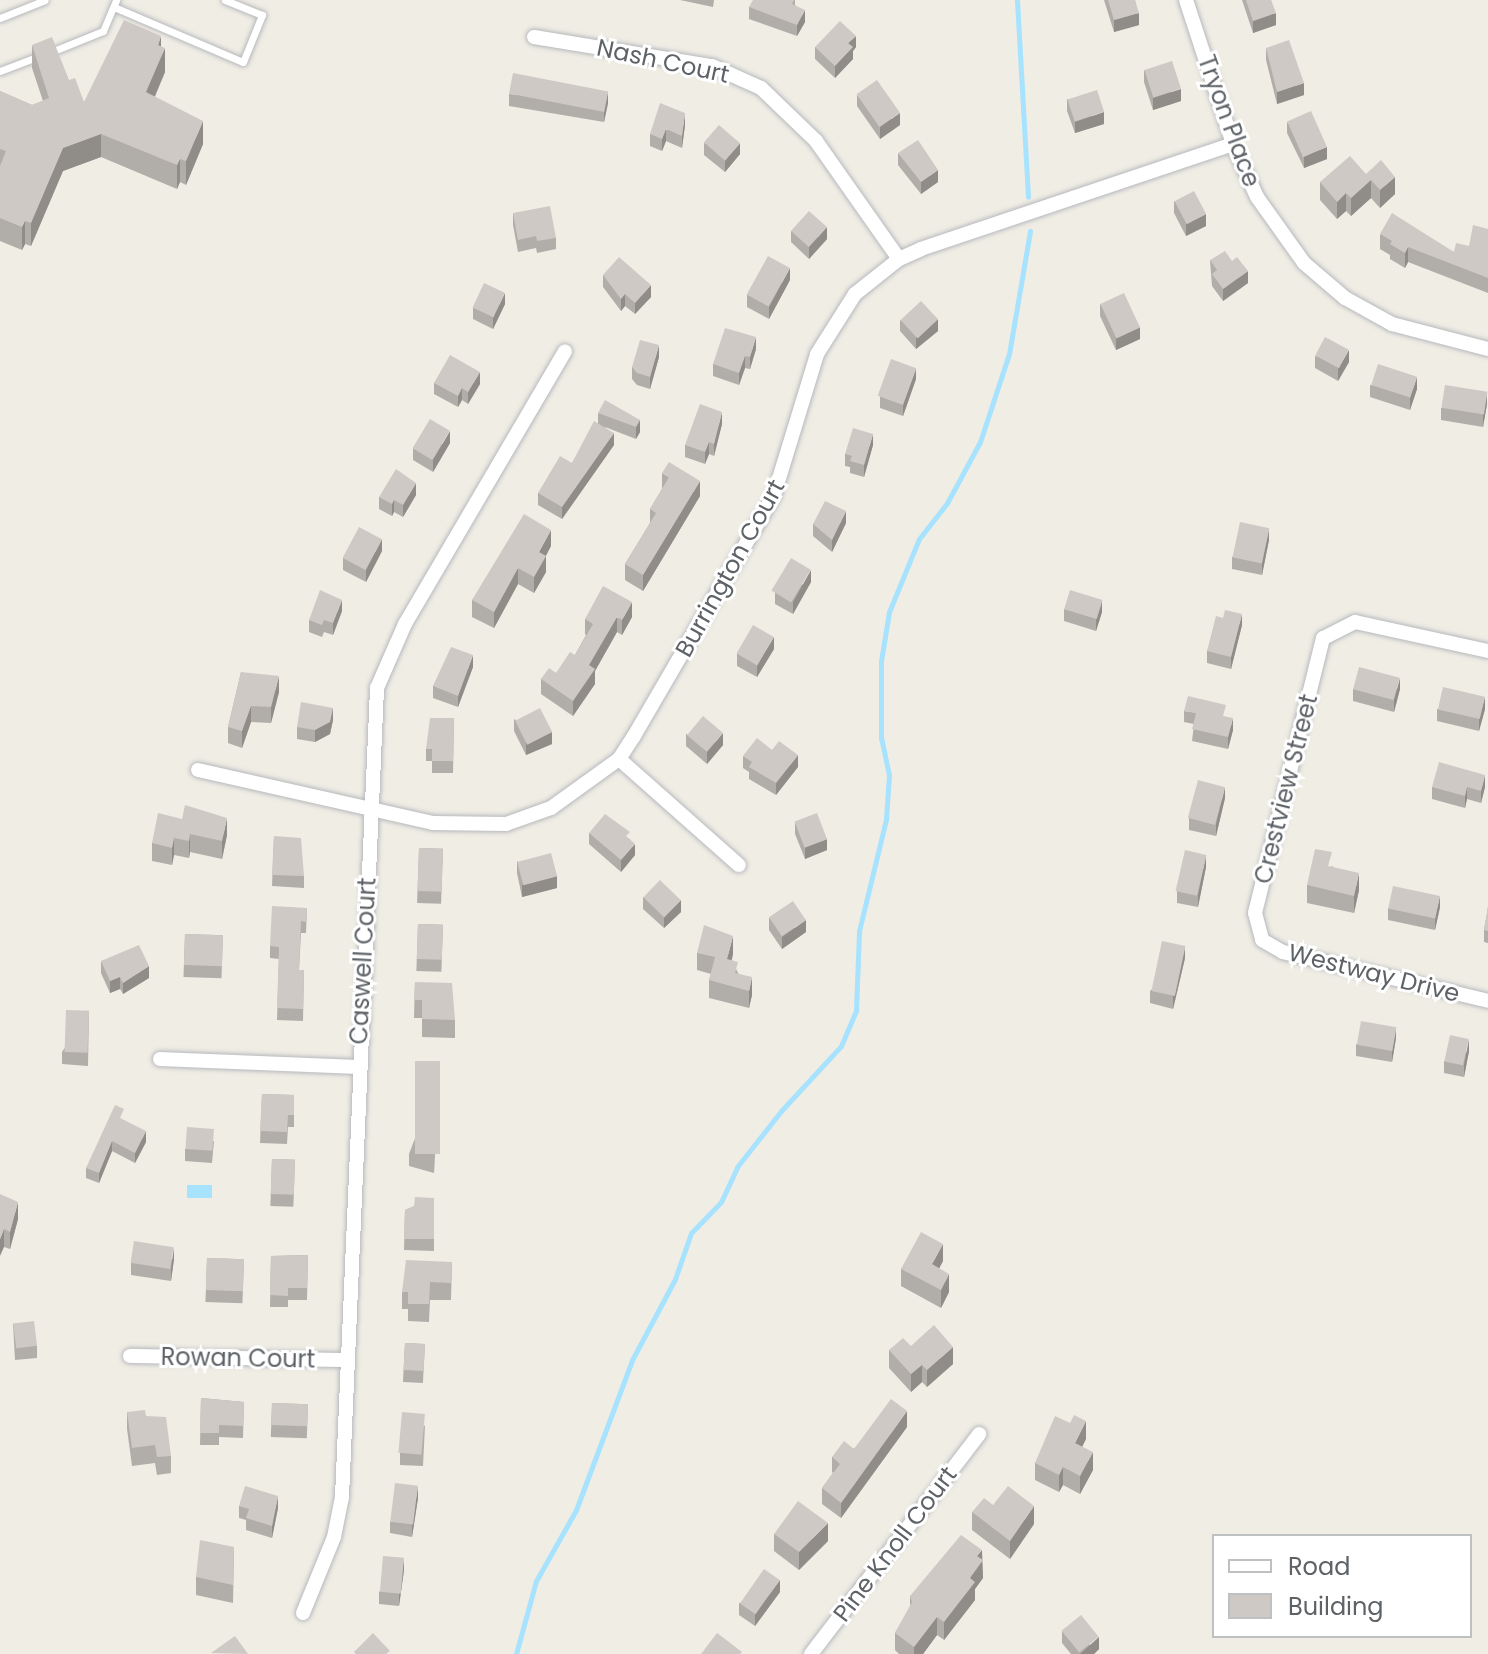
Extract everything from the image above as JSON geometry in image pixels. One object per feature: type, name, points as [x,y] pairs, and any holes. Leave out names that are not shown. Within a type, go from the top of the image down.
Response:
[{"type":"street","name":"Tryon Place","points":[[1186,0],[1233,144],[1257,197],[1287,242],[1323,281],[1392,324],[1488,349]]},
{"type":"street","name":"Nash Court","points":[[534,37],[712,66],[761,88],[816,141],[899,259]]},
{"type":"street","name":"Burrington Court","points":[[198,770],[433,823],[506,824],[551,808],[619,759],[774,495],[827,331],[855,294],[899,259],[1233,144]]},
{"type":"street","name":"Caswell Court","points":[[303,1613],[339,1517],[373,706],[384,668],[565,351]]},
{"type":"street","name":"Crestview Street","points":[[1262,940],[1255,913],[1323,638],[1355,622],[1488,651]]},
{"type":"street","points":[[619,759],[739,865]]},
{"type":"street","name":"Westway Drive","points":[[1262,940],[1312,961],[1488,1001]]},
{"type":"street","points":[[160,1059],[358,1067]]},
{"type":"street","name":"Rowan Court","points":[[130,1356],[346,1360]]},
{"type":"street","name":"Pine Knoll Court","points":[[811,1654],[979,1434]]},
{"type":"lane","points":[[0,18],[45,0]]},
{"type":"lane","points":[[0,71],[103,31],[115,3],[243,62],[262,15],[225,0]]},
{"type":"water","points":[[187,1185],[212,1185],[212,1198],[187,1198]]},
{"type":"building","points":[[753,0],[794,0],[792,4],[805,10],[797,25],[749,7]]},
{"type":"building","points":[[1108,0],[1135,0],[1139,13],[1114,20]]},
{"type":"building","points":[[1246,0],[1271,0],[1276,13],[1253,21]]},
{"type":"building","points":[[124,20],[161,36],[158,45],[165,48],[146,92],[203,121],[186,161],[180,159],[177,165],[101,134],[63,148],[31,223],[25,221],[22,227],[0,218],[0,166],[6,151],[0,149],[0,91],[32,105],[49,98],[32,45],[52,37],[69,80],[75,78],[84,102]]},
{"type":"building","points":[[840,21],[856,36],[848,43],[853,47],[835,66],[815,47]]},
{"type":"building","points":[[1289,40],[1304,83],[1277,92],[1266,48]]},
{"type":"building","points":[[1172,61],[1181,89],[1153,98],[1144,70]]},
{"type":"building","points":[[513,73],[608,92],[604,112],[509,94]]},
{"type":"building","points":[[877,80],[900,113],[879,127],[857,94]]},
{"type":"building","points":[[1097,90],[1104,112],[1075,121],[1068,100]]},
{"type":"building","points":[[660,103],[685,113],[682,136],[666,129],[662,139],[650,134]]},
{"type":"building","points":[[1311,111],[1327,147],[1303,157],[1287,122]]},
{"type":"building","points":[[719,125],[740,143],[725,161],[704,142]]},
{"type":"building","points":[[918,140],[938,170],[921,182],[898,153]]},
{"type":"building","points":[[1350,156],[1366,174],[1381,160],[1395,177],[1380,190],[1371,180],[1351,198],[1346,193],[1337,202],[1320,182]]},
{"type":"building","points":[[1194,191],[1206,214],[1187,224],[1175,201]]},
{"type":"building","points":[[550,206],[556,238],[537,241],[536,236],[518,240],[513,213]]},
{"type":"building","points":[[809,211],[827,227],[809,247],[791,231]]},
{"type":"building","points":[[1392,213],[1454,252],[1456,243],[1469,246],[1473,225],[1488,229],[1488,278],[1408,247],[1405,253],[1390,244],[1392,241],[1380,234]]},
{"type":"building","points":[[1225,251],[1232,261],[1237,257],[1248,271],[1223,289],[1212,274],[1217,270],[1210,260]]},
{"type":"building","points":[[768,256],[790,268],[769,307],[747,294]]},
{"type":"building","points":[[619,257],[651,285],[635,303],[625,294],[621,299],[603,275]]},
{"type":"building","points":[[484,283],[505,293],[493,317],[473,307]]},
{"type":"building","points":[[1124,293],[1140,327],[1116,338],[1100,304]]},
{"type":"building","points":[[921,301],[938,319],[918,338],[901,320]]},
{"type":"building","points":[[725,328],[756,337],[750,357],[745,356],[739,373],[713,364]]},
{"type":"building","points":[[1325,337],[1349,350],[1339,368],[1315,356]]},
{"type":"building","points":[[640,340],[659,345],[650,377],[637,373],[632,367]]},
{"type":"building","points":[[450,355],[480,372],[468,392],[462,388],[458,396],[434,383]]},
{"type":"building","points":[[891,359],[916,368],[903,405],[878,396]]},
{"type":"building","points":[[1378,364],[1417,377],[1410,398],[1371,385]]},
{"type":"building","points":[[1445,385],[1487,392],[1484,414],[1441,408]]},
{"type":"building","points":[[605,400],[640,420],[636,427],[598,413]]},
{"type":"building","points":[[700,404],[722,412],[714,444],[709,442],[705,452],[685,445]]},
{"type":"building","points":[[430,419],[450,431],[432,460],[412,448]]},
{"type":"building","points":[[594,421],[614,433],[562,507],[538,493],[560,456],[572,463]]},
{"type":"building","points":[[853,428],[873,434],[864,465],[850,461],[852,456],[845,454]]},
{"type":"building","points":[[669,462],[700,481],[643,575],[625,564],[656,513],[650,509],[669,477],[662,473]]},
{"type":"building","points":[[396,469],[416,483],[403,505],[394,500],[392,504],[379,497]]},
{"type":"building","points":[[825,501],[846,511],[832,540],[813,524]]},
{"type":"building","points":[[524,514],[551,530],[539,552],[546,556],[534,577],[518,568],[494,612],[472,600]]},
{"type":"building","points":[[1240,522],[1269,528],[1262,563],[1233,557]]},
{"type":"building","points":[[359,527],[382,539],[366,570],[343,558]]},
{"type":"building","points":[[791,558],[811,570],[791,602],[771,591]]},
{"type":"building","points":[[603,586],[632,602],[622,620],[617,617],[589,665],[595,669],[573,701],[541,679],[549,668],[556,673],[570,652],[575,655],[593,624],[585,619]]},
{"type":"building","points":[[320,590],[342,600],[333,623],[324,620],[322,625],[309,620]]},
{"type":"building","points":[[1070,590],[1103,600],[1097,619],[1064,609]]},
{"type":"building","points":[[1225,610],[1242,614],[1231,657],[1207,651],[1216,616],[1223,618]]},
{"type":"building","points":[[753,625],[774,637],[757,666],[736,654]]},
{"type":"building","points":[[451,647],[473,655],[458,696],[433,686]]},
{"type":"building","points":[[1359,667],[1400,678],[1394,700],[1353,689]]},
{"type":"building","points":[[241,672],[279,676],[271,707],[251,706],[242,731],[228,727]]},
{"type":"building","points":[[1443,687],[1485,697],[1480,719],[1438,709]]},
{"type":"building","points":[[1188,696],[1226,705],[1223,716],[1233,718],[1228,737],[1192,729],[1196,713],[1184,711]]},
{"type":"building","points":[[301,702],[333,708],[330,722],[315,730],[297,727]]},
{"type":"building","points":[[540,708],[552,732],[527,745],[515,721]]},
{"type":"building","points":[[703,716],[723,733],[707,752],[687,735]]},
{"type":"building","points":[[430,718],[454,718],[453,761],[432,761],[432,749],[426,749]]},
{"type":"building","points":[[757,738],[772,750],[779,741],[798,755],[776,783],[749,767],[752,762],[743,756]]},
{"type":"building","points":[[1439,762],[1485,775],[1481,791],[1467,787],[1465,796],[1432,787]]},
{"type":"building","points":[[1198,780],[1225,787],[1215,825],[1188,818]]},
{"type":"building","points":[[185,805],[227,818],[222,841],[190,834],[189,841],[174,838],[172,848],[152,843],[158,813],[182,819]]},
{"type":"building","points":[[817,813],[827,839],[805,848],[795,822]]},
{"type":"building","points":[[605,814],[630,832],[626,836],[635,844],[621,860],[589,833]]},
{"type":"building","points":[[274,836],[301,838],[304,876],[272,875]]},
{"type":"building","points":[[419,848],[443,849],[441,892],[417,891]]},
{"type":"building","points":[[1315,849],[1332,852],[1328,866],[1359,873],[1354,896],[1307,885]]},
{"type":"building","points":[[1185,850],[1206,855],[1197,896],[1176,891]]},
{"type":"building","points":[[551,853],[557,876],[523,885],[517,862]]},
{"type":"building","points":[[660,880],[681,900],[664,917],[643,897]]},
{"type":"building","points":[[1393,886],[1440,896],[1435,918],[1388,908]]},
{"type":"building","points":[[793,901],[806,920],[782,936],[769,917]]},
{"type":"building","points":[[272,906],[307,908],[306,922],[301,921],[299,970],[304,970],[303,1009],[277,1008],[279,947],[270,946]]},
{"type":"building","points":[[1488,907],[1488,931],[1484,930]]},
{"type":"building","points":[[418,924],[443,925],[442,960],[417,959]]},
{"type":"building","points":[[704,925],[733,936],[727,959],[738,962],[735,973],[752,977],[749,991],[709,980],[715,957],[697,953]]},
{"type":"building","points":[[185,934],[223,935],[222,966],[184,965]]},
{"type":"building","points":[[1162,941],[1185,946],[1175,996],[1151,991]]},
{"type":"building","points":[[139,945],[149,966],[123,983],[120,977],[110,981],[101,961]]},
{"type":"building","points":[[415,982],[452,983],[455,1020],[422,1019],[422,1000],[414,1000]]},
{"type":"building","points":[[66,1010],[89,1011],[88,1053],[65,1052]]},
{"type":"building","points":[[1361,1021],[1396,1027],[1392,1051],[1357,1045]]},
{"type":"building","points":[[1450,1035],[1469,1039],[1463,1065],[1444,1061]]},
{"type":"building","points":[[415,1061],[440,1061],[440,1154],[415,1154]]},
{"type":"building","points":[[262,1094],[294,1095],[294,1115],[288,1115],[287,1132],[260,1131]]},
{"type":"building","points":[[115,1105],[124,1109],[120,1118],[146,1131],[135,1153],[112,1141],[99,1173],[86,1168]]},
{"type":"building","points":[[187,1127],[214,1129],[212,1151],[185,1149]]},
{"type":"building","points":[[272,1159],[295,1160],[294,1195],[271,1194]]},
{"type":"building","points":[[0,1194],[18,1202],[10,1232],[4,1229],[0,1239]]},
{"type":"building","points":[[415,1197],[434,1198],[434,1239],[404,1239],[405,1210],[414,1206]]},
{"type":"building","points":[[921,1232],[943,1244],[932,1264],[949,1274],[941,1290],[901,1269]]},
{"type":"building","points":[[134,1241],[174,1247],[170,1269],[131,1263]]},
{"type":"building","points":[[308,1255],[307,1288],[288,1288],[288,1296],[270,1295],[271,1256]]},
{"type":"building","points":[[207,1258],[244,1259],[243,1291],[206,1290]]},
{"type":"building","points":[[406,1260],[452,1262],[451,1283],[430,1282],[429,1304],[408,1304],[408,1292],[402,1292]]},
{"type":"building","points":[[34,1321],[37,1346],[16,1348],[13,1324]]},
{"type":"building","points":[[934,1325],[953,1347],[927,1370],[922,1365],[911,1374],[889,1350],[903,1338],[911,1346]]},
{"type":"building","points":[[405,1343],[425,1344],[424,1371],[404,1370]]},
{"type":"building","points":[[201,1398],[244,1402],[243,1426],[219,1425],[219,1433],[200,1433]]},
{"type":"building","points":[[891,1399],[907,1411],[841,1503],[822,1488],[840,1464],[832,1457],[844,1441],[854,1449]]},
{"type":"building","points":[[272,1403],[308,1404],[307,1426],[271,1425]]},
{"type":"building","points":[[145,1410],[146,1416],[166,1417],[171,1456],[157,1457],[155,1445],[132,1448],[127,1412]]},
{"type":"building","points":[[402,1412],[425,1414],[421,1455],[398,1453]]},
{"type":"building","points":[[1074,1415],[1086,1421],[1075,1443],[1093,1452],[1080,1476],[1063,1467],[1059,1475],[1035,1463],[1055,1416],[1070,1423]]},
{"type":"building","points":[[395,1483],[418,1486],[413,1525],[390,1522]]},
{"type":"building","points":[[245,1486],[278,1496],[272,1526],[246,1518],[249,1509],[239,1506]]},
{"type":"building","points":[[1008,1486],[1034,1506],[1010,1541],[972,1512],[984,1498],[993,1505]]},
{"type":"building","points":[[798,1501],[828,1523],[799,1552],[774,1534]]},
{"type":"building","points":[[961,1535],[982,1550],[977,1556],[983,1560],[970,1578],[975,1582],[944,1622],[937,1617],[914,1647],[895,1633],[912,1602],[910,1596]]},
{"type":"building","points":[[200,1540],[234,1547],[233,1585],[196,1577]]},
{"type":"building","points":[[383,1556],[404,1558],[401,1594],[380,1592]]},
{"type":"building","points":[[764,1569],[780,1580],[755,1614],[740,1603]]},
{"type":"building","points":[[1081,1615],[1099,1637],[1079,1652],[1062,1631]]},
{"type":"building","points":[[373,1633],[390,1651],[386,1654],[356,1654],[354,1652]]},
{"type":"building","points":[[717,1633],[742,1652],[701,1654]]},
{"type":"building","points":[[235,1636],[248,1654],[211,1653]]},
{"type":"waterway","points":[[1017,0],[1028,197]]},
{"type":"waterway","points":[[516,1654],[536,1581],[576,1510],[632,1360],[675,1279],[691,1233],[721,1202],[737,1167],[781,1111],[841,1046],[856,1010],[859,931],[886,819],[889,775],[881,738],[881,661],[889,612],[919,539],[947,503],[980,442],[1009,354],[1030,231]]}]
